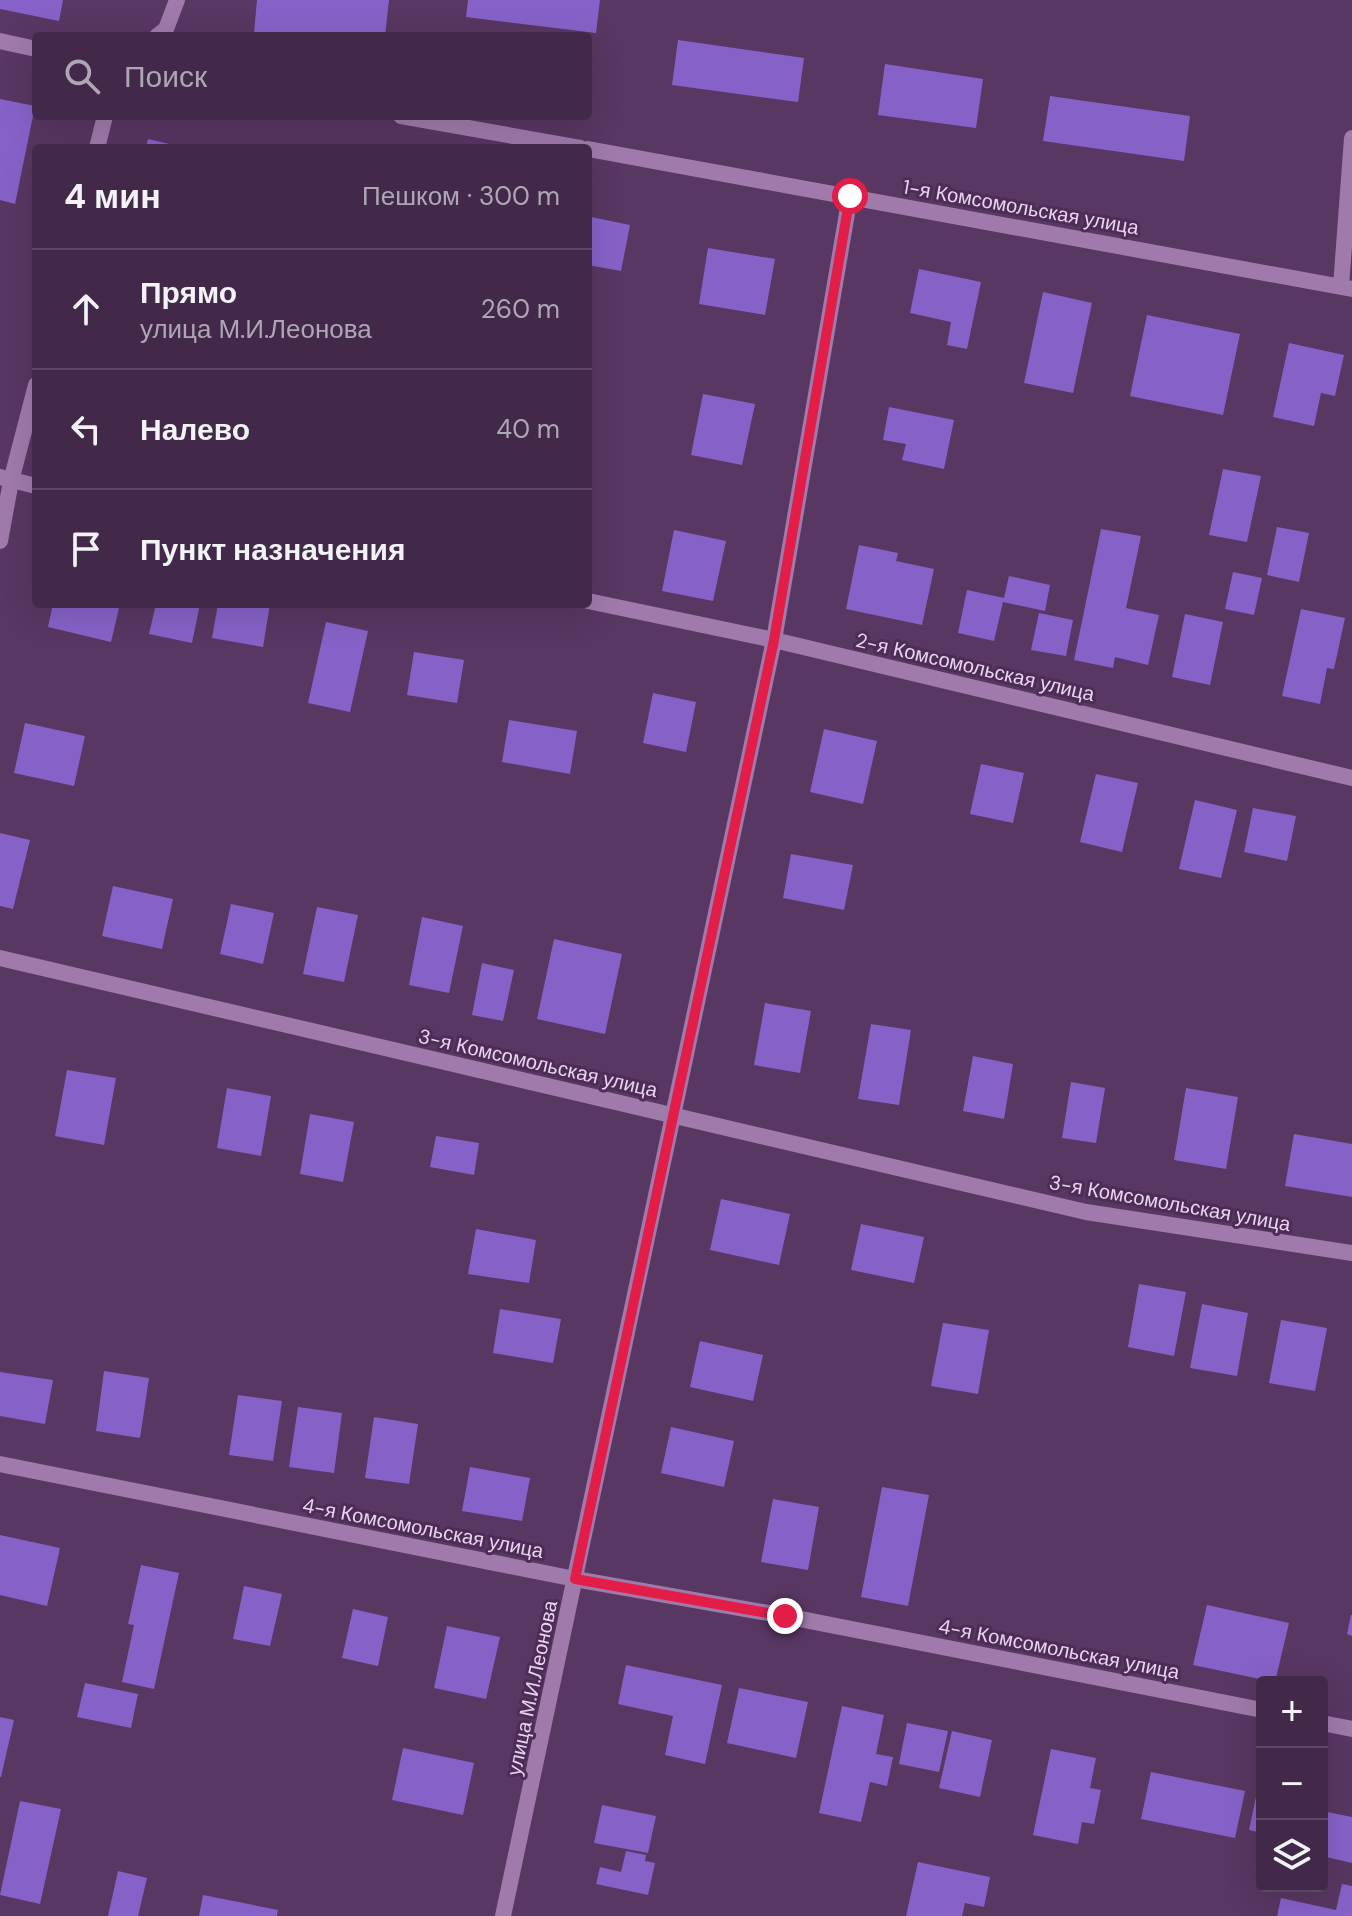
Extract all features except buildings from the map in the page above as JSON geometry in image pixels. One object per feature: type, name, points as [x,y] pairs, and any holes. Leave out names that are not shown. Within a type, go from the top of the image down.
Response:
[{"type":"street","points":[[162,32],[177,0]]},
{"type":"street","points":[[0,41],[32,48]]},
{"type":"street","points":[[98,144],[104,120]]},
{"type":"street","points":[[423,120],[558,144]]},
{"type":"street","points":[[1346,288],[1352,138]]},
{"type":"street","name":"1-я Комсомольская улица","points":[[592,150],[1346,288]]},
{"type":"street","name":"улица М.И.Леонова","points":[[503,1916],[774,640],[850,196]]},
{"type":"street","points":[[0,541],[6,479],[32,398]]},
{"type":"street","points":[[6,479],[32,485]]},
{"type":"street","name":"2-я Комсомольская улица","points":[[592,602],[774,640],[1352,778]]},
{"type":"street","name":"3-я Комсомольская улица","points":[[0,958],[1086,1212],[1352,1253]]},
{"type":"street","name":"4-я Комсомольская улица","points":[[0,1464],[575,1579],[785,1616],[1256,1709]]},
{"type":"street","points":[[1328,1724],[1352,1729]]},
{"type":"route","points":[[785,1616],[575,1579],[774,640],[850,196]]}]
